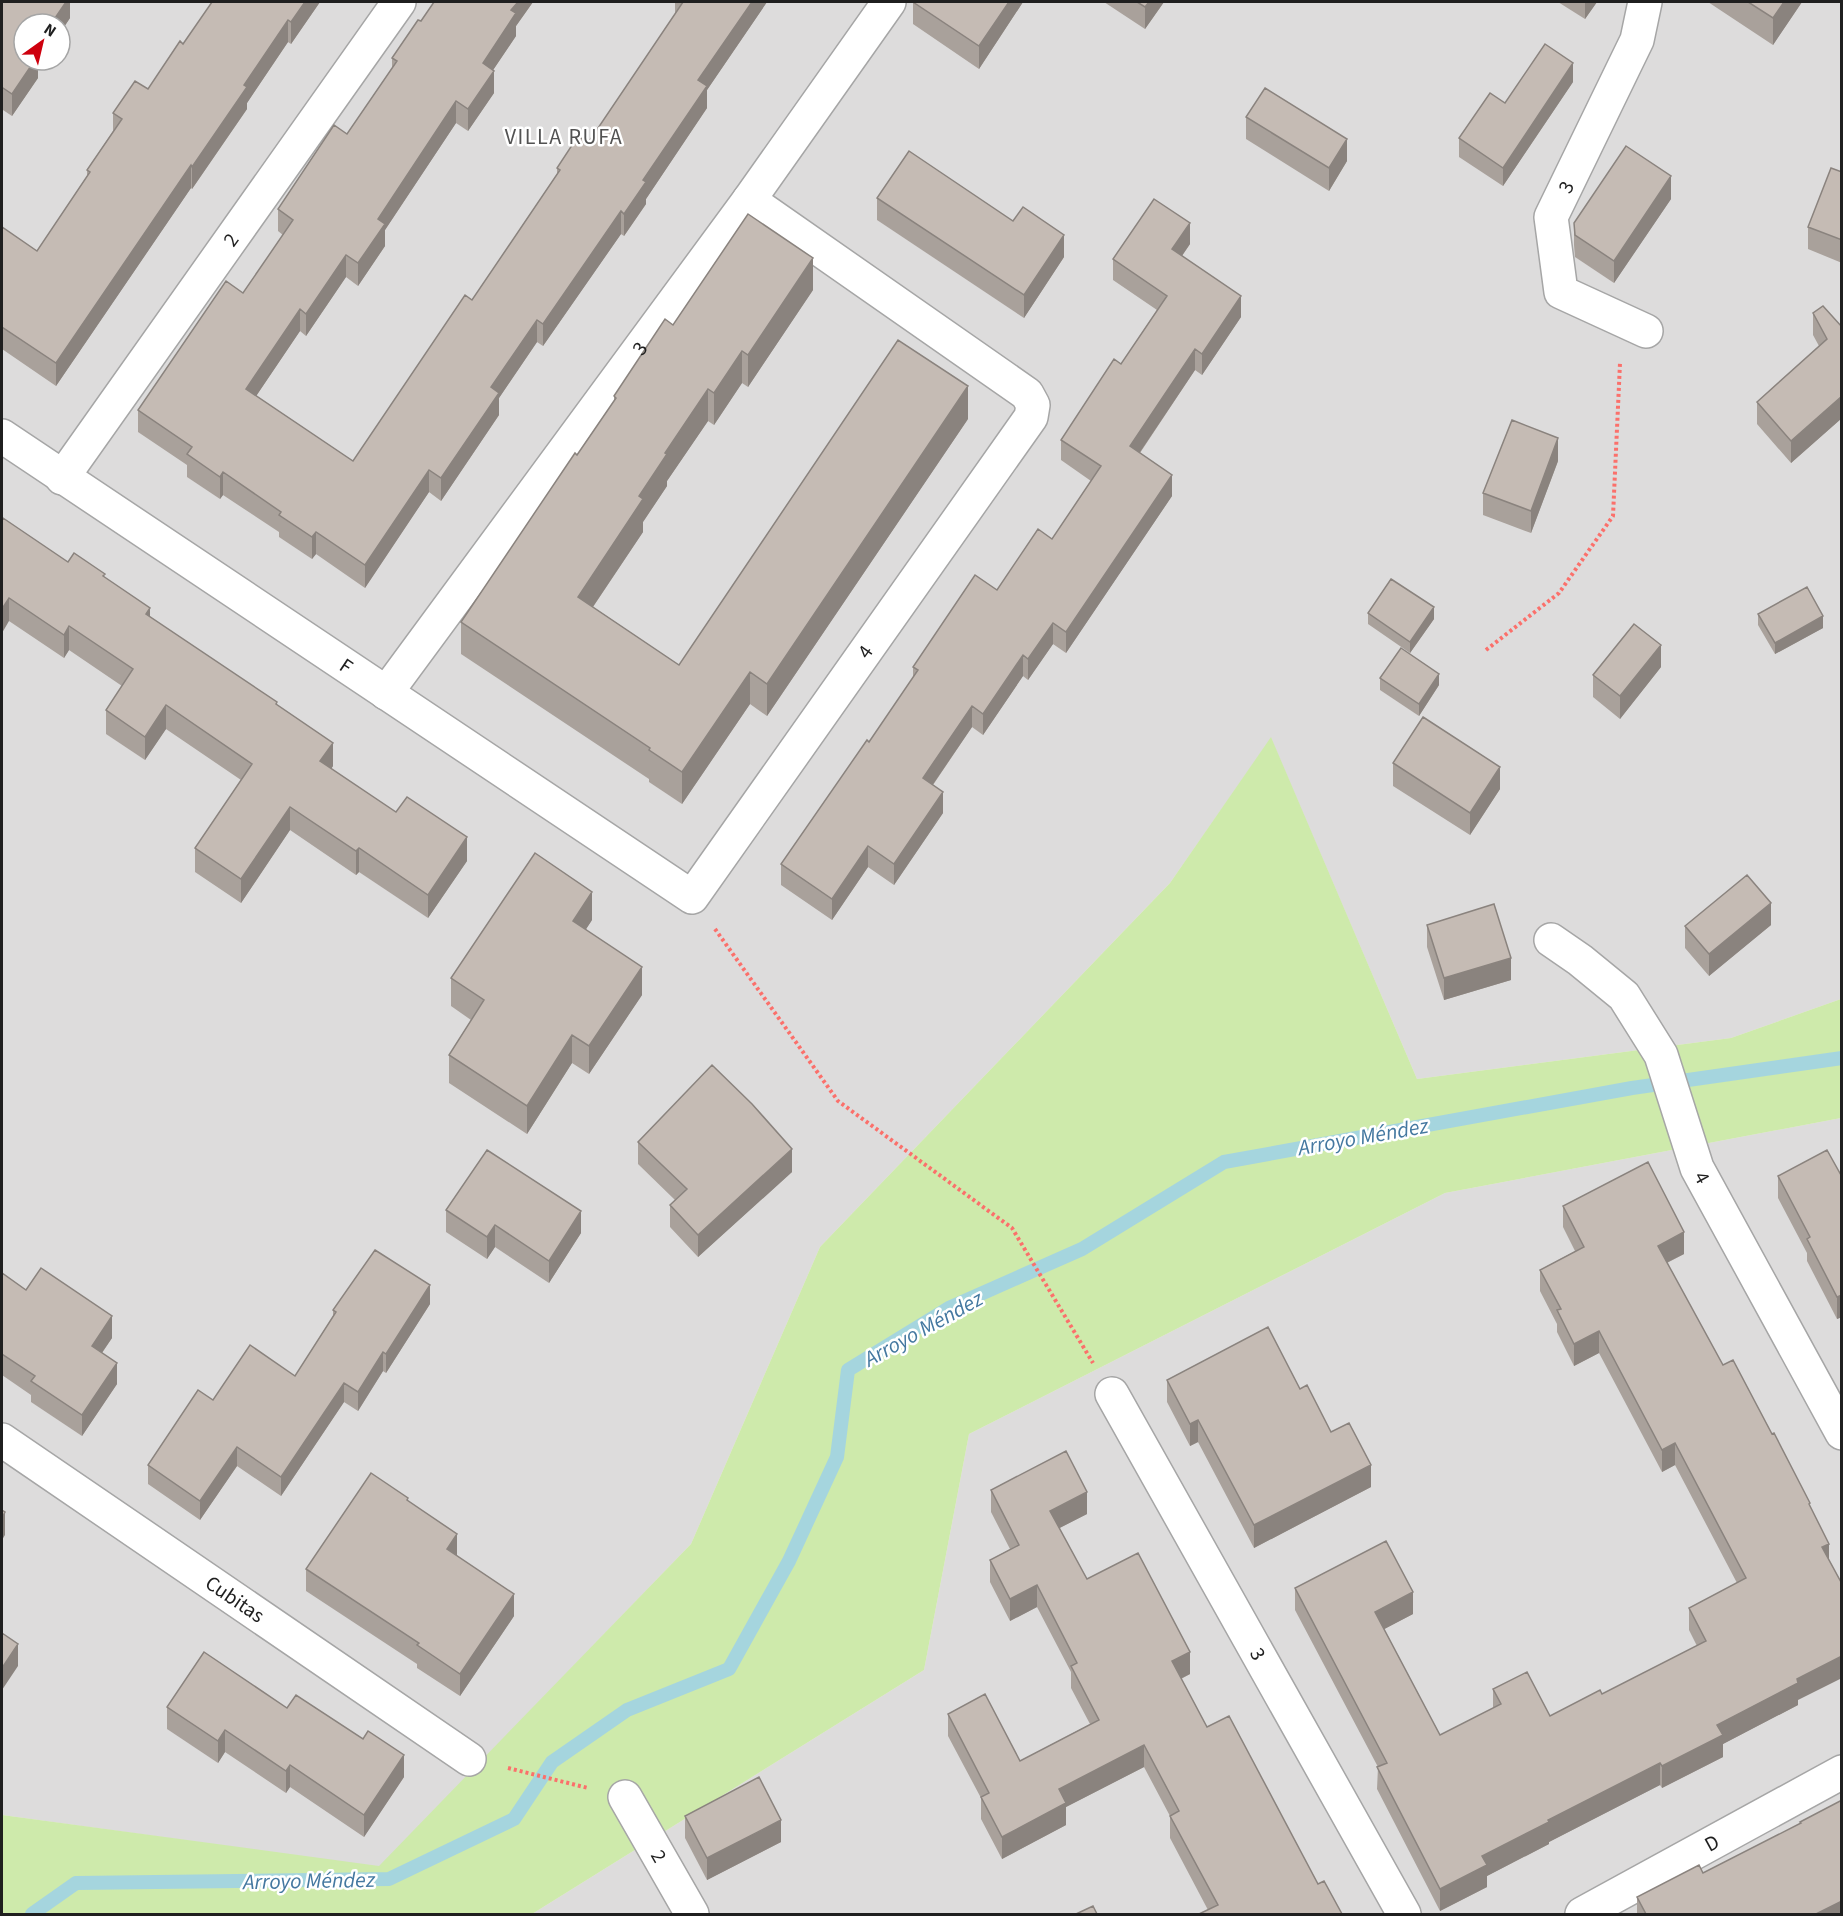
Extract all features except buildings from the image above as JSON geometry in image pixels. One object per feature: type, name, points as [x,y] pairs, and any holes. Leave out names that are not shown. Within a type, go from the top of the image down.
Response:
[{"type":"street","name":"2","points":[[62,478],[399,2]]},
{"type":"street","name":"3","points":[[386,693],[749,200],[889,2]]},
{"type":"street","name":"3","points":[[1634,326],[1561,292],[1551,217],[1637,40],[1645,2]]},
{"type":"street","name":"4","points":[[692,897],[1030,417],[1033,405],[1027,394],[749,200]]},
{"type":"street","name":"F","points":[[5,446],[62,478],[692,897]]},
{"type":"street","name":"4","points":[[1551,940],[1624,996],[1661,1055],[1697,1168],[1842,1433]]},
{"type":"street","name":"3","points":[[1112,1394],[1404,1914]]},
{"type":"street","name":"Cubitas","points":[[2,1440],[469,1759]]},
{"type":"street","name":"D","points":[[1582,1914],[1842,1772]]},
{"type":"street","name":"2","points":[[625,1797],[692,1914]]},
{"type":"path","points":[[1486,650],[1559,593],[1613,516],[1634,326]]},
{"type":"path","points":[[692,897],[838,1101],[1011,1227],[1072,1328]]},
{"type":"path","points":[[469,1759],[625,1797]]},
{"type":"shaded area","points":[[2,2],[1841,2],[1841,999],[1731,1038],[1417,1079],[1271,738],[1170,883],[820,1247],[691,1544],[379,1867],[2,1815]]},
{"type":"shaded area","points":[[1841,1118],[1841,1914],[532,1914],[924,1670],[969,1434],[1445,1193]]},
{"type":"green space","points":[[1271,737],[1417,1079],[1731,1038],[1841,999],[1841,1118],[1445,1193],[969,1434],[924,1670],[532,1914],[2,1914],[2,1815],[379,1866],[691,1544],[820,1247],[1170,883]]},
{"type":"waterway","name":"Arroyo Méndez","points":[[32,1914],[76,1883],[389,1879],[514,1819],[552,1762],[627,1710],[729,1669],[789,1561],[837,1457],[848,1370],[949,1308],[1082,1249],[1224,1162],[1632,1088],[1842,1058]]},
{"type":"district","name":"VILLA RUFA","points":[[564,136]]}]
